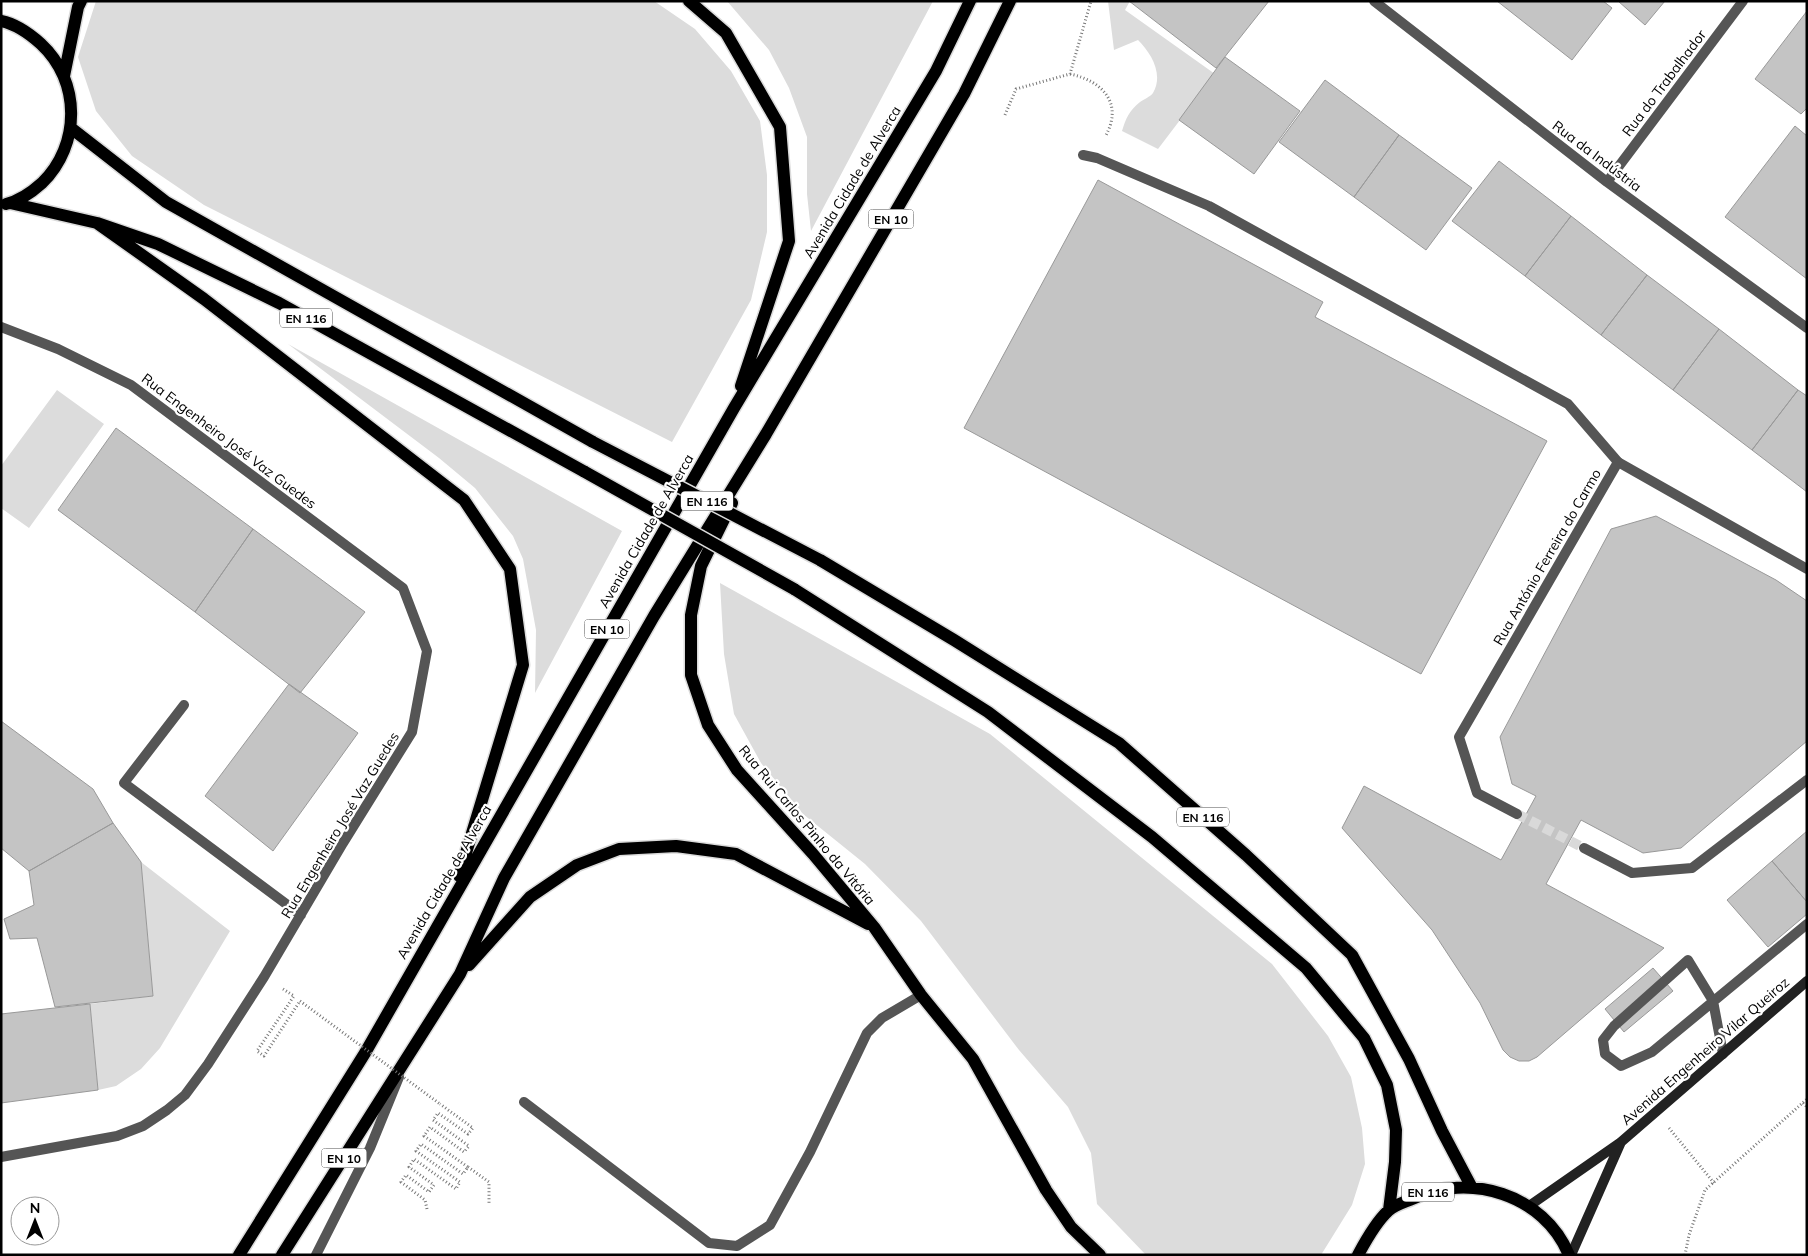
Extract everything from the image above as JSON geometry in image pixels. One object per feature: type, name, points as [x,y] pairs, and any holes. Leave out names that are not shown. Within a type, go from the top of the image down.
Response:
[{"type":"main road","points":[[64,76],[78,7],[81,1]]},
{"type":"main road","points":[[688,1],[726,33],[780,127],[789,241],[734,408]]},
{"type":"main road","name":"Avenida Cidade de Alverca","points":[[239,1255],[365,1052],[734,408],[936,71],[970,1]]},
{"type":"main road","name":"EN 10","points":[[282,1255],[460,974],[504,878],[654,616],[766,434],[964,94],[1010,1]]},
{"type":"main road","points":[[1,22],[31,34],[50,53],[64,76],[71,101],[71,128],[64,152],[51,174],[32,191],[6,204]]},
{"type":"main road","name":"EN 116","points":[[71,128],[166,202],[593,442],[820,560],[954,640],[1119,743],[1246,855],[1352,955],[1409,1058],[1442,1131],[1471,1186]]},
{"type":"main road","name":"EN 116","points":[[6,204],[97,223],[158,244],[279,303],[794,589],[988,712],[1152,837],[1306,968],[1364,1038],[1388,1085],[1396,1130],[1395,1162],[1389,1210]]},
{"type":"main road","points":[[97,223],[204,299],[464,500],[510,569],[523,665],[453,897]]},
{"type":"main road","name":"Rua Rui Carlos Pinho da Vitória","points":[[766,434],[701,566],[690,614],[691,675],[708,725],[737,770],[813,854],[874,927],[921,995],[973,1058],[1046,1190],[1071,1227],[1100,1255]]},
{"type":"main road","name":"Rua Rui Carlos Pinho da Vitória","points":[[460,974],[530,897],[577,865],[619,849],[676,846],[736,854],[874,927]]},
{"type":"main road","name":"Avenida Engenheiro Vilar Queiroz","points":[[1529,1206],[1621,1142],[1807,981]]},
{"type":"main road","name":"Avenida Engenheiro Vilar Queiroz","points":[[1570,1255],[1621,1142]]},
{"type":"main road","name":"EN 116","points":[[1358,1255],[1365,1240],[1389,1210],[1426,1192],[1448,1187],[1471,1186],[1501,1192],[1529,1206],[1549,1223],[1570,1255]]},
{"type":"street","name":"Rua da Indústria","points":[[1374,1],[1607,182],[1807,328]]},
{"type":"street","name":"Rua do Trabalhador","points":[[1607,182],[1744,1]]},
{"type":"street","points":[[1083,155],[1097,158],[1209,206],[1568,404],[1618,462]]},
{"type":"street","name":"Rua Engenheiro José Vaz Guedes","points":[[1,327],[58,348],[130,385],[403,588],[427,650],[412,732],[343,843],[264,977],[208,1064],[185,1094],[167,1110],[143,1126],[117,1136],[1,1157]]},
{"type":"street","name":"Rua António Ferreira do Carmo","points":[[1517,814],[1477,793],[1459,737],[1618,462],[1807,569]]},
{"type":"street","points":[[184,705],[124,783],[301,915]]},
{"type":"street","points":[[1584,848],[1632,873],[1692,868],[1807,780]]},
{"type":"street","points":[[1722,1054],[1713,1001],[1688,960],[1614,1026],[1603,1040],[1605,1054],[1621,1066],[1652,1052],[1713,1001],[1807,924]]},
{"type":"street","points":[[524,1102],[709,1242],[737,1246],[770,1225],[810,1152],[867,1033],[882,1018],[921,995]]},
{"type":"street","points":[[316,1255],[370,1148],[406,1061]]},
{"type":"path","points":[[1070,74],[1091,1]]},
{"type":"path","points":[[1005,115],[1016,89],[1070,74],[1086,78],[1109,96],[1114,114],[1106,136],[1083,155]]},
{"type":"path","points":[[264,977],[294,996],[257,1051],[264,1056],[300,1001],[473,1128],[468,1134],[438,1113],[433,1120],[469,1146],[464,1152],[430,1127],[424,1136],[489,1182],[490,1205]]},
{"type":"path","points":[[1685,1255],[1689,1235],[1706,1190],[1807,1098]]},
{"type":"path","points":[[1803,1103],[1807,1107]]},
{"type":"path","points":[[1656,1113],[1714,1183]]},
{"type":"path","points":[[427,1209],[426,1200],[401,1182],[406,1175],[429,1192],[434,1185],[409,1167],[414,1159],[456,1189],[460,1182],[416,1151],[421,1144],[463,1174],[468,1167]]},
{"type":"shaded area","points":[[96,1],[654,1],[695,29],[731,71],[760,121],[767,175],[767,232],[751,300],[672,442],[204,205],[132,156],[96,111],[78,57]]},
{"type":"shaded area","points":[[727,1],[933,1],[811,231],[807,194],[807,137],[789,88],[769,50]]},
{"type":"shaded area","points":[[1108,1],[1130,1],[1125,10],[1215,74],[1158,149],[1122,131],[1133,108],[1153,93],[1156,86],[1157,71],[1151,57],[1138,40],[1114,50]]},
{"type":"shaded area","points":[[288,344],[622,531],[535,693],[536,630],[523,559],[513,536],[475,488],[439,458]]},
{"type":"shaded area","points":[[57,390],[104,424],[29,528],[1,508],[1,466]]},
{"type":"shaded area","points":[[720,583],[990,734],[1272,964],[1328,1036],[1351,1077],[1362,1128],[1365,1164],[1352,1205],[1321,1255],[1146,1255],[1097,1204],[1091,1153],[1068,1107],[1019,1050],[921,921],[865,864],[803,814],[761,763],[734,714],[724,654]]},
{"type":"shaded area","points":[[141,862],[230,931],[160,1048],[141,1069],[116,1086],[98,1090],[90,1004],[153,996]]},
{"type":"building","points":[[1129,1],[1269,1],[1216,68]]},
{"type":"building","points":[[1497,1],[1603,1],[1612,8],[1572,60]]},
{"type":"building","points":[[1618,1],[1665,1],[1645,25]]},
{"type":"building","points":[[1807,11],[1807,108],[1801,114],[1755,79]]},
{"type":"building","points":[[1225,57],[1300,111],[1254,174],[1179,120]]},
{"type":"building","points":[[1325,80],[1399,135],[1354,197],[1279,142]]},
{"type":"building","points":[[1795,126],[1807,136],[1807,279],[1725,217]]},
{"type":"building","points":[[1399,135],[1472,188],[1426,250],[1354,197]]},
{"type":"building","points":[[1499,161],[1571,216],[1525,276],[1452,221]]},
{"type":"building","points":[[1098,180],[1323,302],[1315,317],[1547,441],[1421,674],[964,428]]},
{"type":"building","points":[[1571,216],[1647,275],[1601,335],[1525,276]]},
{"type":"building","points":[[1647,275],[1719,329],[1673,390],[1601,335]]},
{"type":"building","points":[[1719,329],[1798,390],[1752,450],[1673,390]]},
{"type":"building","points":[[1798,390],[1807,396],[1807,492],[1752,450]]},
{"type":"building","points":[[116,428],[253,529],[195,612],[58,510]]},
{"type":"building","points":[[1656,516],[1776,580],[1807,601],[1807,741],[1681,848],[1643,853],[1581,820],[1546,884],[1664,948],[1537,1057],[1529,1061],[1519,1061],[1510,1057],[1503,1050],[1480,1003],[1432,930],[1342,828],[1364,786],[1501,860],[1536,796],[1512,784],[1500,737],[1611,529]]},
{"type":"building","points":[[253,529],[365,612],[300,693],[195,612]]},
{"type":"building","points":[[289,684],[358,733],[273,851],[205,796]]},
{"type":"building","points":[[1,721],[93,789],[113,823],[29,871],[1,848]]},
{"type":"building","points":[[113,823],[141,862],[153,996],[55,1007],[37,938],[10,939],[4,919],[34,905],[29,871]]},
{"type":"building","points":[[1807,831],[1807,902],[1772,861]]},
{"type":"building","points":[[1772,861],[1807,902],[1807,914],[1768,947],[1727,900]]},
{"type":"building","points":[[1653,968],[1673,991],[1624,1032],[1605,1009]]},
{"type":"building","points":[[90,1004],[98,1090],[1,1103],[1,1014]]},
{"type":"tunnel","points":[[1517,814],[1584,848]]}]
